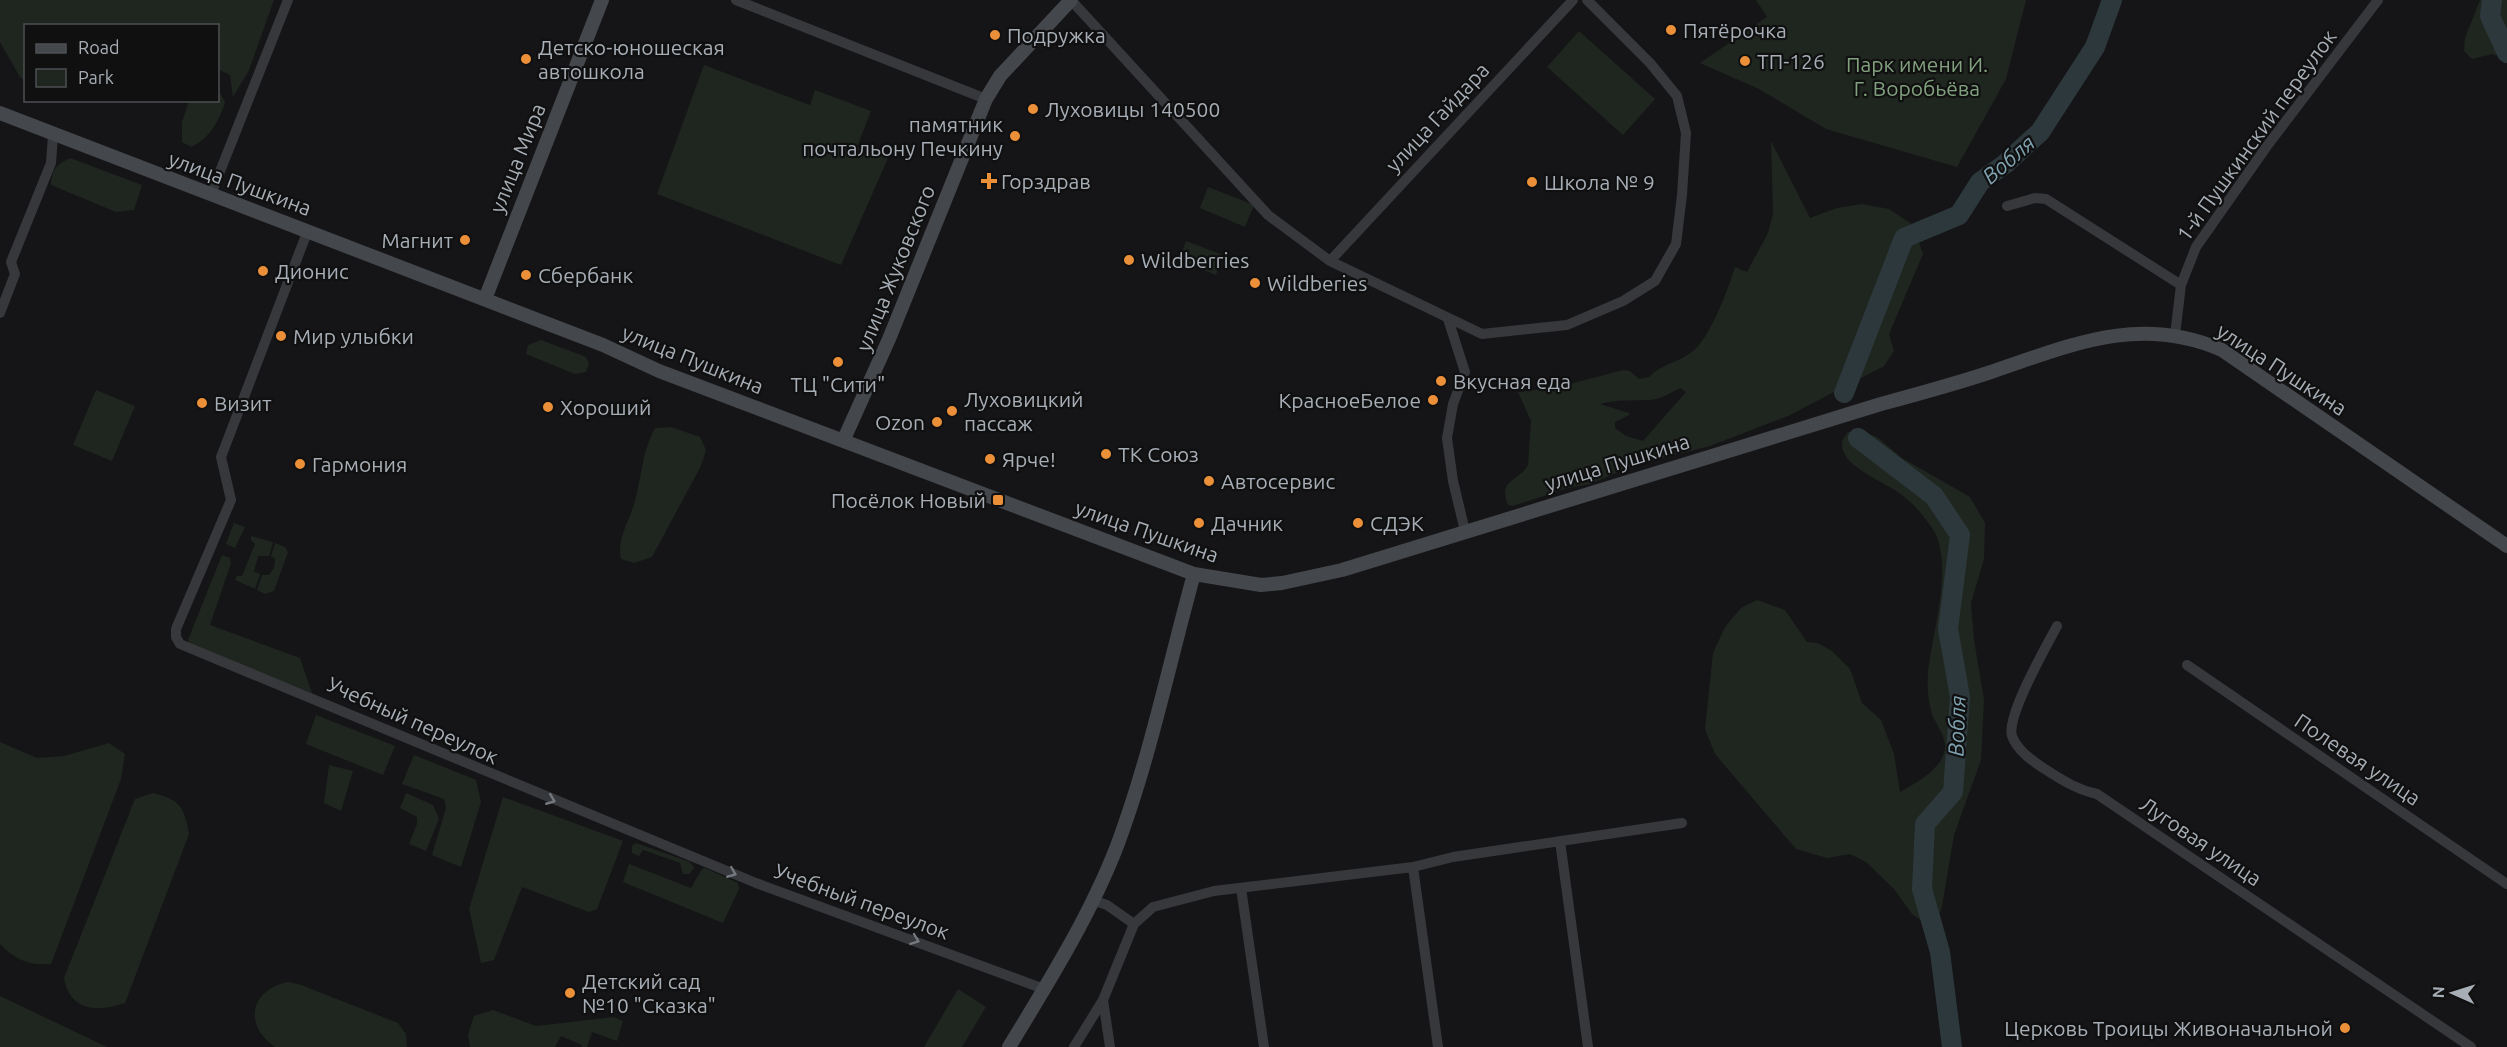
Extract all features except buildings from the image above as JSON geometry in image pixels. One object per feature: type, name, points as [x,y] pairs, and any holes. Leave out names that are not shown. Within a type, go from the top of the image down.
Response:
[{"type":"main road","name":"улица Мира","points":[[485,299],[602,0]]},
{"type":"main road","name":"улица Жуковского","points":[[844,439],[889,339],[986,99],[1000,76],[1071,0]]},
{"type":"main road","name":"улица Пушкина","points":[[0,113],[485,299],[659,371],[844,439],[1194,574],[1261,585],[1282,583],[1342,570],[1959,382],[2082,342],[2116,334],[2175,335],[2200,341],[2222,351],[2507,546]]},
{"type":"main road","points":[[1009,1047],[1044,989],[1092,900],[1116,848],[1135,794],[1194,574]]},
{"type":"street","points":[[211,194],[288,0]]},
{"type":"street","points":[[736,0],[986,99]]},
{"type":"street","points":[[1071,0],[1268,215],[1330,261],[1482,334],[1567,325],[1623,301],[1655,281],[1676,244],[1686,133],[1677,96],[1650,63],[1587,0]]},
{"type":"street","name":"улица Гайдара","points":[[1330,261],[1573,0]]},
{"type":"street","name":"1-й Пушкинский переулок","points":[[2175,335],[2181,285],[2196,247],[2267,146],[2378,0]]},
{"type":"street","points":[[0,313],[15,274],[11,262],[51,163],[53,135]]},
{"type":"street","points":[[2007,206],[2035,198],[2046,199],[2181,285]]},
{"type":"street","name":"Учебный переулок","points":[[308,230],[220,457],[231,500],[177,629],[176,637],[180,644],[317,699],[497,778],[756,883],[1044,989]]},
{"type":"street","points":[[1448,319],[1464,372],[1453,404],[1447,438],[1453,481],[1465,531]]},
{"type":"street","name":"Луговая улица","points":[[2056,626],[2011,723],[2012,737],[2030,760],[2079,790],[2097,794],[2471,1047]]},
{"type":"street","name":"Полевая улица","points":[[2187,665],[2507,884]]},
{"type":"street","points":[[1074,1047],[1103,1000],[1134,924],[1153,907],[1163,903],[1241,888],[1413,867],[1453,856],[1682,823]]},
{"type":"street","points":[[1560,841],[1588,1047]]},
{"type":"street","points":[[1413,867],[1438,1047]]},
{"type":"street","points":[[1241,888],[1264,1047]]},
{"type":"street","points":[[1092,900],[1107,904],[1134,924]]},
{"type":"street","points":[[1103,1000],[1110,1047]]},
{"type":"green space","points":[[0,0],[274,0],[249,70],[233,97],[230,75],[219,70],[219,24],[24,24],[24,80],[0,42]]},
{"type":"green space","name":"Парк имени И. Г. Воробьёва","points":[[1756,0],[2026,0],[2006,79],[1957,167],[1826,129],[1759,89],[1700,63],[1767,17]]},
{"type":"green space","points":[[2480,0],[2507,0],[2507,59],[2492,54],[2472,59],[2464,51],[2465,38]]},
{"type":"green space","points":[[1579,31],[1655,99],[1623,135],[1547,67]]},
{"type":"green space","points":[[704,65],[810,105],[815,90],[871,111],[857,147],[888,158],[841,265],[657,194]]},
{"type":"green space","points":[[219,91],[225,102],[220,116],[213,128],[197,144],[191,147],[182,142],[182,122],[189,102],[219,102]]},
{"type":"green space","points":[[1771,141],[1810,218],[1837,208],[1862,204],[1889,209],[1913,225],[1923,254],[1889,334],[1894,351],[1884,366],[1788,416],[1710,446],[1635,465],[1590,484],[1568,488],[1513,506],[1508,505],[1505,496],[1507,485],[1528,465],[1531,421],[1518,392],[1555,388],[1623,370],[1630,371],[1639,379],[1649,377],[1659,369],[1688,355],[1706,335],[1712,324],[1735,267],[1747,272],[1768,233],[1773,214]],"holes":[[[1680,388],[1686,392],[1643,441],[1626,436],[1615,428],[1615,422],[1629,413],[1600,404],[1652,400]]]},
{"type":"green space","points":[[70,158],[142,185],[134,210],[116,212],[51,185],[52,175],[56,168]]},
{"type":"green space","points":[[1208,187],[1254,205],[1245,227],[1200,208]]},
{"type":"green space","points":[[1186,241],[1223,255],[1216,275],[1179,260]]},
{"type":"green space","points":[[541,340],[586,357],[589,364],[586,372],[575,374],[526,354],[528,345]]},
{"type":"green space","points":[[96,390],[135,406],[112,461],[73,445]]},
{"type":"green space","points":[[671,427],[700,437],[706,450],[701,466],[652,557],[634,563],[621,559],[620,544],[635,501],[651,437],[655,428]]},
{"type":"green space","points":[[1848,432],[1864,432],[1877,437],[1902,458],[1970,497],[1985,523],[1984,559],[1971,603],[1974,640],[1984,700],[1981,760],[1954,835],[1942,906],[1937,923],[1932,928],[1912,914],[1894,889],[1866,862],[1850,854],[1827,858],[1796,849],[1715,754],[1705,729],[1713,653],[1725,627],[1741,608],[1757,600],[1785,610],[1807,642],[1818,643],[1832,651],[1850,669],[1862,703],[1881,720],[1894,754],[1900,792],[1934,769],[1943,756],[1944,739],[1932,714],[1928,683],[1942,583],[1940,548],[1932,528],[1912,503],[1850,461],[1843,452],[1842,442]]},
{"type":"green space","points":[[234,523],[245,527],[235,548],[226,544]]},
{"type":"green space","points":[[251,536],[273,542],[269,556],[258,556],[254,572],[260,574],[255,589],[235,580],[237,576],[242,576],[255,544]]},
{"type":"green space","points":[[275,543],[285,547],[288,552],[274,591],[265,594],[257,590],[262,575],[269,575],[274,568],[275,559],[271,556]]},
{"type":"green space","points":[[222,555],[230,558],[231,563],[210,625],[300,658],[312,693],[190,645],[188,640]]},
{"type":"green space","points":[[316,715],[395,746],[383,775],[306,744]]},
{"type":"green space","points":[[0,742],[37,758],[64,756],[109,743],[125,754],[121,779],[51,964],[23,961],[0,944]]},
{"type":"green space","points":[[414,755],[476,780],[481,802],[461,867],[432,855],[446,808],[444,799],[402,784]]},
{"type":"green space","points":[[329,765],[353,771],[341,811],[324,803]]},
{"type":"green space","points":[[153,793],[170,799],[180,806],[189,834],[125,1003],[105,1008],[87,1007],[72,998],[64,978],[135,799]]},
{"type":"green space","points":[[406,793],[433,805],[439,819],[426,851],[409,844],[417,824],[417,817],[400,808]]},
{"type":"green space","points":[[503,797],[623,841],[597,909],[589,912],[522,887],[494,960],[481,963],[469,909]]},
{"type":"green space","points":[[636,843],[690,862],[694,868],[689,874],[683,874],[680,863],[643,850],[639,856],[632,853],[632,846]]},
{"type":"green space","points":[[629,864],[691,888],[702,869],[705,868],[738,883],[739,889],[723,923],[623,882]]},
{"type":"green space","points":[[288,982],[398,1023],[406,1034],[407,1047],[275,1047],[258,1029],[255,1009],[265,992]]},
{"type":"green space","points":[[958,989],[986,1007],[962,1047],[924,1047]]},
{"type":"green space","points":[[0,996],[107,1047],[0,1047]]},
{"type":"green space","points":[[493,1010],[536,1026],[614,1017],[623,1021],[617,1041],[592,1032],[587,1047],[581,1047],[582,1045],[561,1036],[555,1047],[470,1047],[468,1035],[474,1016]]},
{"type":"waterway","name":"Вобля","points":[[1844,393],[1904,238],[1959,215],[1980,182],[2005,164],[2040,132],[2095,47],[2112,0]]},
{"type":"waterway","points":[[2492,0],[2490,16],[2507,53]]},
{"type":"waterway","name":"Вобля","points":[[1858,438],[1934,496],[1960,535],[1948,629],[1960,697],[1953,792],[1925,824],[1922,889],[1940,952],[1952,1047]]},
{"type":"place","name":"Пятёрочка","points":[[1671,30]]},
{"type":"place","name":"Подружка","points":[[995,35]]},
{"type":"place","name":"Детско-юношеская автошкола","points":[[526,59]]},
{"type":"place","name":"ТП-126","points":[[1745,61]]},
{"type":"place","name":"Луховицы 140500","points":[[1033,109]]},
{"type":"place","name":"памятник почтальону Печкину","points":[[1015,136]]},
{"type":"place","name":"Горздрав","points":[[989,181]]},
{"type":"place","name":"Школа № 9","points":[[1532,182]]},
{"type":"place","name":"Магнит","points":[[465,240]]},
{"type":"place","name":"Wildberries","points":[[1129,260]]},
{"type":"place","name":"Дионис","points":[[263,271]]},
{"type":"place","name":"Сбербанк","points":[[526,275]]},
{"type":"place","name":"Wildberies","points":[[1255,283]]},
{"type":"place","name":"Мир улыбки","points":[[281,336]]},
{"type":"place","name":"ТЦ \"Сити\"","points":[[838,362]]},
{"type":"place","name":"Вкусная еда","points":[[1441,381]]},
{"type":"place","name":"КрасноeБелое","points":[[1433,400]]},
{"type":"place","name":"Визит","points":[[202,403]]},
{"type":"place","name":"Хороший","points":[[548,407]]},
{"type":"place","name":"Луховицкий пассаж","points":[[952,411]]},
{"type":"place","name":"Ozon","points":[[937,422]]},
{"type":"place","name":"ТК Союз","points":[[1106,454]]},
{"type":"place","name":"Ярче!","points":[[990,459]]},
{"type":"place","name":"Гармония","points":[[300,464]]},
{"type":"place","name":"Автосервис","points":[[1209,481]]},
{"type":"place","name":"Посёлок Новый","points":[[998,500]]},
{"type":"place","name":"Дачник","points":[[1199,523]]},
{"type":"place","name":"СДЭК","points":[[1358,523]]},
{"type":"place","name":"Детский сад №10 \"Сказка\"","points":[[570,993]]},
{"type":"place","name":"Церковь Троицы Живоначальной","points":[[2345,1028]]}]
